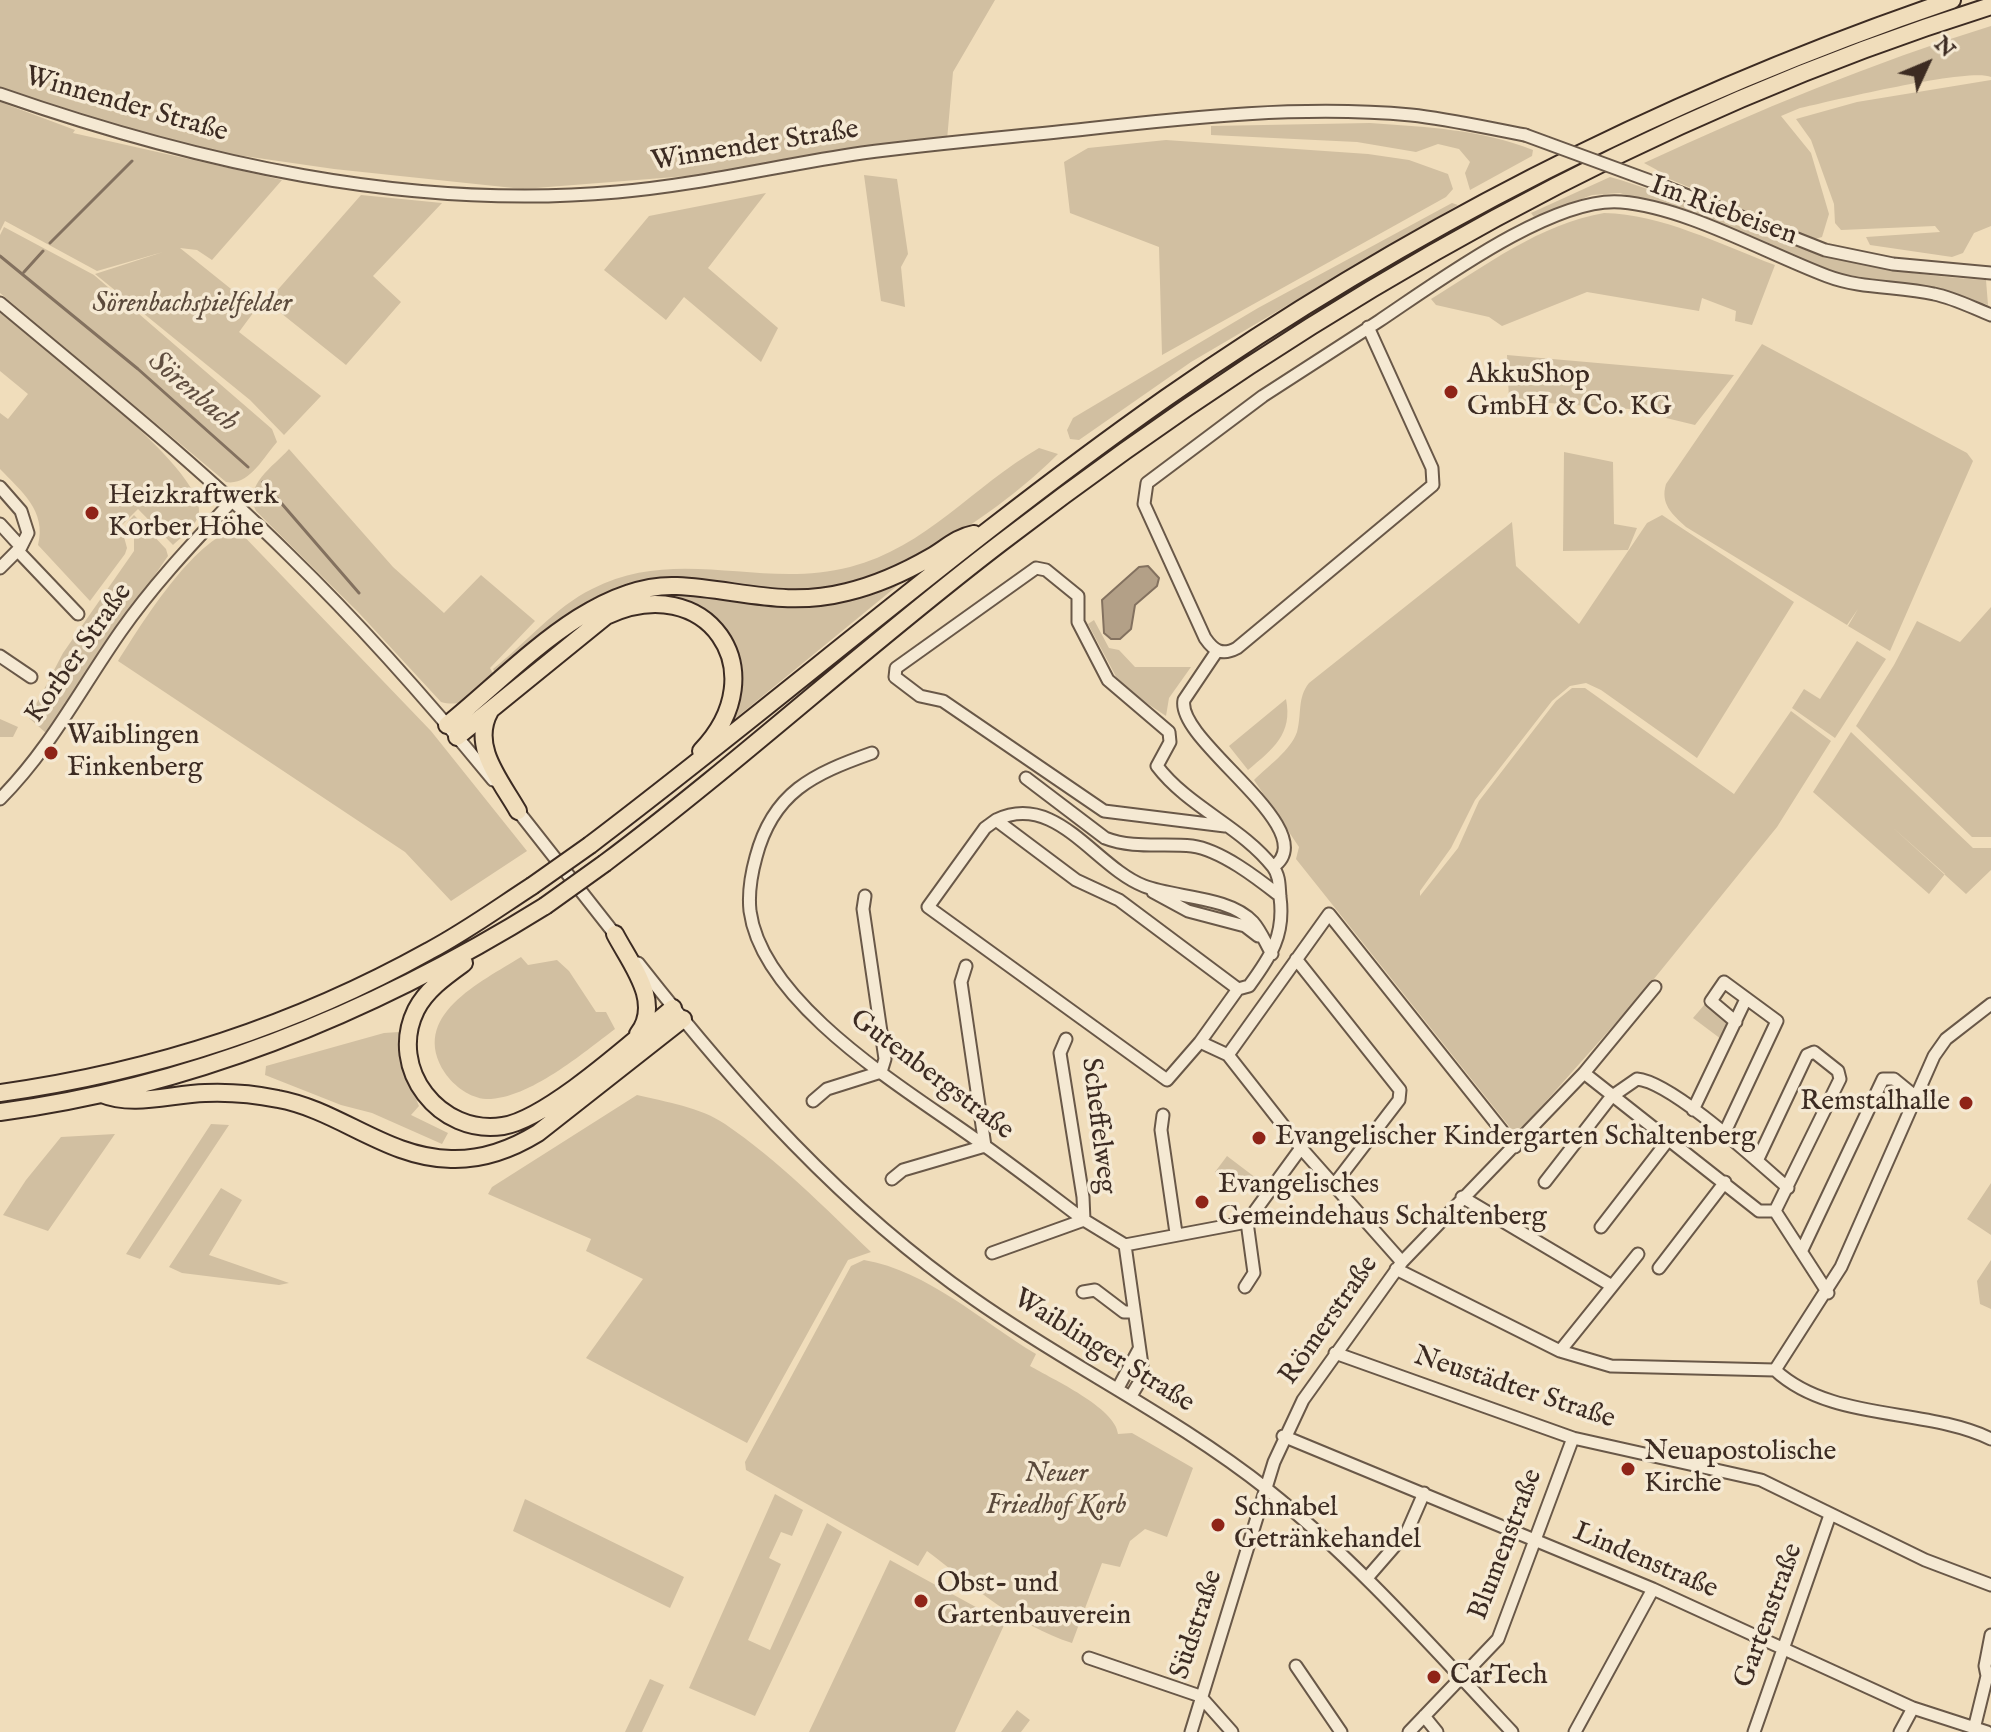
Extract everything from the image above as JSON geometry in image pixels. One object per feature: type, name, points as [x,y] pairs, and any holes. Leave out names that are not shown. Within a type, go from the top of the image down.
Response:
[{"type":"highway","points":[[0,1093],[97,1076],[260,1029],[392,971],[532,886],[590,845],[984,533],[1182,388],[1290,316],[1436,229],[1593,147],[1677,108],[1838,41],[1952,0]]},
{"type":"highway","points":[[0,1112],[102,1094],[268,1046],[399,988],[481,946],[605,863],[1003,541],[1145,436],[1318,320],[1445,245],[1615,156],[1843,58],[1991,6]]},
{"type":"highway","points":[[452,731],[576,620],[614,597],[676,586],[771,600],[820,597],[876,583],[964,536],[984,533]]},
{"type":"highway","points":[[452,731],[492,708],[606,616],[648,603],[689,611],[711,627],[728,652],[733,666],[734,694],[724,724],[679,776]]},
{"type":"highway","points":[[492,708],[483,731],[484,747],[518,811]]},
{"type":"highway","points":[[615,934],[648,1000],[647,1017],[636,1037]]},
{"type":"highway","points":[[481,946],[426,995],[410,1025],[409,1059],[421,1091],[443,1113],[475,1126],[504,1126],[519,1122],[554,1101],[636,1037],[678,1014]]},
{"type":"highway","points":[[102,1094],[120,1102],[208,1093],[282,1099],[332,1116],[407,1152],[451,1159],[476,1157],[512,1147],[538,1133],[678,1014]]},
{"type":"street","name":"Winnender Straße","points":[[0,94],[94,127],[209,157],[367,185],[524,195],[614,193],[699,183],[860,154],[1245,114],[1368,112],[1413,115],[1525,135],[1825,250],[1893,264],[1991,273]]},
{"type":"street","name":"Im Riebeisen","points":[[1217,651],[1205,638],[1144,504],[1143,490],[1155,475],[1263,396],[1368,327],[1530,228],[1583,205],[1603,202],[1646,207],[1696,223],[1851,284],[1937,294],[1991,315]]},
{"type":"street","name":"Waiblinger Straße","points":[[0,303],[232,501],[340,606],[452,731],[678,1014],[768,1119],[888,1234],[974,1300],[1131,1396],[1265,1488],[1367,1578],[1512,1732]]},
{"type":"street","points":[[1273,867],[1283,860],[1286,851],[1281,834],[1244,782],[1193,729],[1182,708],[1184,700],[1217,651],[1237,648],[1433,485],[1432,468],[1368,327]]},
{"type":"street","points":[[0,487],[26,518],[28,533],[20,549],[0,568]]},
{"type":"street","name":"Korber Straße","points":[[2,793],[42,752],[122,630],[180,556],[232,501]]},
{"type":"street","points":[[0,524],[78,614]]},
{"type":"street","points":[[1225,826],[1104,811],[943,701],[920,696],[895,677],[896,668],[1028,573],[1041,567],[1078,596],[1078,622],[1114,688],[1169,732],[1170,742],[1157,766],[1169,782],[1225,826],[1273,867],[1280,896],[1282,931],[1272,954],[1249,986],[1238,989],[1200,1042],[1167,1080],[928,907],[985,828],[996,820],[1020,812],[1043,815],[1142,885],[1195,896],[1246,916],[1272,954]]},
{"type":"street","points":[[0,656],[31,677]]},
{"type":"street","name":"Gutenbergstraße","points":[[872,753],[830,767],[787,797],[759,847],[749,894],[755,929],[773,964],[821,1024],[881,1072],[1084,1220],[1125,1245]]},
{"type":"street","points":[[1026,778],[1105,838],[1119,844],[1195,847],[1234,865],[1280,896]]},
{"type":"street","points":[[996,820],[1076,880],[1119,900],[1238,989]]},
{"type":"street","points":[[813,1101],[827,1089],[881,1072],[885,1059],[863,909],[865,896]]},
{"type":"street","points":[[1228,1055],[1329,914],[1515,1147]]},
{"type":"street","points":[[1296,959],[1400,1090],[1399,1100],[1333,1186]]},
{"type":"street","points":[[892,1179],[903,1170],[985,1146],[961,982],[966,966]]},
{"type":"street","points":[[1724,1134],[1777,1021],[1727,982],[1721,984],[1711,996],[1714,1006],[1736,1022]]},
{"type":"street","name":"Römerstraße","points":[[1265,1488],[1283,1436],[1335,1353],[1399,1266],[1584,1073],[1655,987]]},
{"type":"street","points":[[1693,1110],[1746,999]]},
{"type":"street","points":[[1775,1370],[1828,1293],[1916,1097],[1946,1039],[1991,1004]]},
{"type":"street","name":"Scheffelweg","points":[[1066,1039],[1060,1053],[1084,1220]]},
{"type":"street","points":[[1200,1042],[1228,1055],[1399,1266],[1560,1351],[1611,1366],[1775,1370],[1786,1381],[1835,1401],[1968,1428],[1991,1439]]},
{"type":"street","points":[[1757,1161],[1807,1055],[1814,1052],[1838,1071],[1840,1079],[1775,1211]]},
{"type":"street","points":[[1584,1073],[1759,1211],[1775,1211]]},
{"type":"street","points":[[1545,1182],[1611,1097],[1637,1079],[1649,1080],[1693,1110],[1788,1188]]},
{"type":"street","points":[[1802,1250],[1883,1079],[1894,1079],[1916,1097]]},
{"type":"street","points":[[1163,1115],[1161,1130],[1176,1233]]},
{"type":"street","points":[[1601,1227],[1669,1139]]},
{"type":"street","points":[[1245,1287],[1254,1273],[1247,1222],[1301,1148]]},
{"type":"street","points":[[1659,1268],[1725,1182]]},
{"type":"street","points":[[1462,1197],[1612,1286]]},
{"type":"street","points":[[1775,1211],[1828,1293]]},
{"type":"street","points":[[992,1253],[1084,1220]]},
{"type":"street","points":[[1131,1396],[1142,1374],[1125,1245],[1247,1222]]},
{"type":"street","points":[[1560,1351],[1638,1254]]},
{"type":"street","points":[[1083,1292],[1095,1290],[1124,1312],[1134,1312]]},
{"type":"street","points":[[1118,1388],[1134,1363],[1139,1344]]},
{"type":"street","name":"Neustädter Straße","points":[[1335,1353],[1573,1438],[1761,1480],[1925,1560],[1991,1585]]},
{"type":"street","name":"Lindenstraße","points":[[1283,1436],[1653,1589],[1913,1708],[1987,1732]]},
{"type":"street","name":"Blumenstraße","points":[[1409,1732],[1498,1639],[1532,1540],[1573,1438]]},
{"type":"street","name":"Südstraße","points":[[1191,1732],[1265,1488]]},
{"type":"street","points":[[1367,1578],[1407,1532],[1424,1493]]},
{"type":"street","name":"Gartenstraße","points":[[1754,1732],[1830,1515]]},
{"type":"street","points":[[1575,1732],[1653,1589]]},
{"type":"street","points":[[1974,1729],[1987,1676],[1985,1666],[1991,1635]]},
{"type":"street","points":[[1089,1658],[1200,1696],[1232,1732]]},
{"type":"street","points":[[1296,1666],[1341,1732]]},
{"type":"street","points":[[1900,1732],[1913,1708]]},
{"type":"street","points":[[1424,1716],[1437,1732]]},
{"type":"green space","points":[[0,0],[995,0],[953,72],[947,140],[859,149],[700,175],[523,189],[334,169],[202,150],[97,122],[0,87]]},
{"type":"green space","points":[[1991,26],[1991,77],[1957,77],[1899,86],[1800,108],[1781,116],[1811,153],[1829,214],[1822,237],[1815,239],[1657,174],[1657,170],[1644,163],[1816,88]]},
{"type":"green space","points":[[1991,80],[1991,226],[1974,233],[1963,253],[1952,257],[1870,245],[1866,237],[1940,232],[1935,226],[1841,230],[1835,223],[1834,204],[1811,140],[1796,119],[1857,102]]},
{"type":"green space","name":"Sörenbachspielfelder","points":[[0,102],[75,130],[73,133],[282,180],[212,260],[197,250],[180,248],[256,309],[239,332],[321,396],[284,435],[250,400],[95,274],[163,252],[97,271],[5,221],[0,231]]},
{"type":"green space","points":[[1370,123],[1493,137],[1533,150],[1532,156],[1470,190],[1465,173],[1470,162],[1459,149],[1438,144],[1416,152],[1357,142],[1211,135],[1211,126]]},
{"type":"green space","points":[[1166,140],[1368,154],[1409,160],[1448,174],[1453,189],[1446,197],[1162,355],[1159,247],[1070,213],[1064,162],[1088,148]]},
{"type":"green space","points":[[864,175],[897,179],[908,254],[901,267],[905,307],[881,301]]},
{"type":"green space","points":[[1610,177],[1811,252],[1885,269],[1986,280],[1988,305],[1944,290],[1836,273],[1743,234],[1620,193],[1592,195],[1534,217],[1531,213]]},
{"type":"green space","points":[[766,193],[708,268],[778,328],[761,362],[684,297],[666,320],[604,270],[649,216]]},
{"type":"green space","points":[[361,195],[442,203],[373,276],[401,302],[346,365],[267,302]]},
{"type":"green space","points":[[1452,203],[1458,205],[1191,362],[1079,440],[1070,439],[1067,430],[1073,418],[1258,308]]},
{"type":"green space","points":[[1604,213],[1669,225],[1775,265],[1752,325],[1735,321],[1736,311],[1702,298],[1699,311],[1587,292],[1502,326],[1489,317],[1436,305],[1431,299],[1535,236],[1580,218]]},
{"type":"green space","points":[[4,227],[94,275],[272,429],[277,442],[255,470],[242,480],[226,482],[0,293],[0,235]]},
{"type":"green space","points":[[0,311],[115,407],[176,467],[194,492],[198,517],[173,545],[138,509],[121,526],[127,548],[125,554],[90,601],[38,545],[39,522],[30,502],[0,469],[0,413],[8,419],[28,394],[0,371]]},
{"type":"green space","points":[[1762,344],[1967,453],[1973,461],[1890,651],[1848,626],[1858,609],[1847,625],[1686,527],[1666,503],[1666,484]]},
{"type":"green space","points":[[1507,355],[1734,375],[1695,425],[1629,409],[1509,400]]},
{"type":"green space","points":[[1039,448],[1058,454],[1006,499],[939,544],[868,579],[833,589],[801,593],[683,581],[636,583],[614,589],[582,605],[498,677],[493,669],[565,606],[592,589],[624,576],[656,570],[688,569],[817,573],[878,558],[926,531]]},
{"type":"green space","points":[[289,449],[393,567],[444,613],[481,575],[535,621],[490,668],[495,677],[477,693],[457,703],[441,702],[359,613],[256,511],[253,493],[257,485]]},
{"type":"green space","points":[[1564,452],[1613,462],[1614,524],[1637,528],[1628,550],[1563,551]]},
{"type":"green space","points":[[134,515],[166,549],[168,556],[46,733],[29,718],[63,653],[134,551],[134,535],[127,523]]},
{"type":"green space","points":[[1662,515],[1794,602],[1697,758],[1601,690],[1586,683],[1570,686],[1552,701],[1475,800],[1451,848],[1420,891],[1420,896],[1458,848],[1479,801],[1556,701],[1572,688],[1585,688],[1734,794],[1791,711],[1831,741],[1777,827],[1645,990],[1516,1135],[1296,859],[1299,847],[1254,780],[1294,739],[1303,694],[1309,683],[1512,522],[1516,566],[1579,624],[1647,523]]},
{"type":"green space","points":[[237,529],[431,731],[527,851],[451,901],[405,852],[118,661],[154,606],[186,566],[220,536]]},
{"type":"green space","points":[[914,572],[731,722],[739,682],[727,639],[646,598],[467,722],[465,719],[602,607],[662,591],[784,604]]},
{"type":"green space","points":[[1991,607],[1991,837],[1972,837],[1856,726],[1917,621],[1960,642]]},
{"type":"green space","points":[[1094,620],[1109,648],[1119,650],[1135,667],[1191,667],[1169,698],[1166,716],[1121,686],[1088,624]]},
{"type":"green space","points":[[1857,641],[1886,659],[1835,738],[1792,708],[1804,689],[1820,699]]},
{"type":"green space","points":[[1286,699],[1287,722],[1284,731],[1273,748],[1248,770],[1229,746]]},
{"type":"green space","points":[[0,719],[18,727],[13,737],[0,737]]},
{"type":"green space","points":[[1851,732],[1973,848],[1991,848],[1991,870],[1966,894],[1945,875],[1929,894],[1813,792]]},
{"type":"green space","points":[[521,957],[528,965],[557,960],[569,971],[596,1012],[606,1012],[615,1029],[571,1062],[519,1092],[486,1099],[468,1094],[445,1073],[436,1053],[436,1034],[442,1018],[470,990]]},
{"type":"green space","points":[[1705,1004],[1728,1023],[1721,1039],[1693,1018]]},
{"type":"green space","points":[[399,1032],[401,1063],[419,1106],[411,1115],[448,1133],[442,1144],[372,1113],[341,1105],[265,1075],[266,1066],[384,1033]]},
{"type":"green space","points":[[637,1095],[694,1109],[725,1124],[782,1169],[871,1252],[848,1260],[747,1443],[586,1358],[643,1279],[586,1251],[591,1239],[488,1194],[492,1187]]},
{"type":"green space","points":[[211,1124],[229,1125],[140,1259],[126,1254]]},
{"type":"green space","points":[[115,1134],[48,1231],[3,1215],[26,1180],[61,1137]]},
{"type":"green space","points":[[1227,1156],[1256,1178],[1244,1194],[1215,1172]]},
{"type":"green space","points":[[1991,1183],[1991,1235],[1967,1219]]},
{"type":"green space","points":[[221,1188],[242,1200],[209,1255],[289,1283],[279,1285],[182,1273],[169,1267]]},
{"type":"green space","name":"Neuer Friedhof Korb","points":[[864,1260],[910,1275],[953,1299],[1036,1354],[1030,1366],[1095,1404],[1115,1424],[1118,1434],[1132,1433],[1193,1468],[1167,1537],[1145,1529],[1130,1541],[1120,1567],[1102,1563],[1072,1643],[1014,1615],[927,1551],[918,1566],[746,1470],[745,1462],[851,1266]]},
{"type":"green space","points":[[1991,1260],[1991,1309],[1980,1304],[1977,1281]]},
{"type":"green space","points":[[775,1494],[803,1510],[792,1536],[781,1532],[769,1558],[781,1564],[748,1640],[770,1650],[827,1523],[842,1532],[755,1716],[689,1688]]},
{"type":"green space","points":[[525,1499],[684,1577],[670,1608],[513,1531]]},
{"type":"green space","points":[[890,1560],[1005,1623],[955,1732],[809,1732]]},
{"type":"green space","points":[[650,1679],[664,1685],[642,1732],[625,1732]]},
{"type":"green space","points":[[1017,1710],[1030,1720],[1021,1732],[1001,1732]]},
{"type":"shaded area","points":[[1148,566],[1159,578],[1157,586],[1135,605],[1131,629],[1120,639],[1111,639],[1104,633],[1102,600],[1139,567]]},
{"type":"waterway","points":[[50,243],[132,161]]},
{"type":"waterway","points":[[24,272],[43,251]]},
{"type":"waterway","name":"Sörenbach","points":[[0,256],[138,369],[248,467]]},
{"type":"waterway","name":"Sörenbach","points":[[263,482],[359,593]]},
{"type":"place","name":"AkkuShop GmbH & Co. KG","points":[[1451,392]]},
{"type":"place","name":"Heizkraftwerk Korber Höhe","points":[[92,513]]},
{"type":"place","name":"Waiblingen Finkenberg","points":[[51,753]]},
{"type":"place","name":"Remstalhalle","points":[[1966,1103]]},
{"type":"place","name":"Evangelischer Kindergarten Schaltenberg","points":[[1259,1138]]},
{"type":"place","name":"Evangelisches Gemeindehaus Schaltenberg","points":[[1202,1202]]},
{"type":"place","name":"Neuapostolische Kirche","points":[[1628,1469]]},
{"type":"place","name":"Schnabel Getränkehandel","points":[[1218,1525]]},
{"type":"place","name":"Obst- und Gartenbauverein","points":[[921,1601]]},
{"type":"place","name":"CarTech","points":[[1434,1677]]}]
